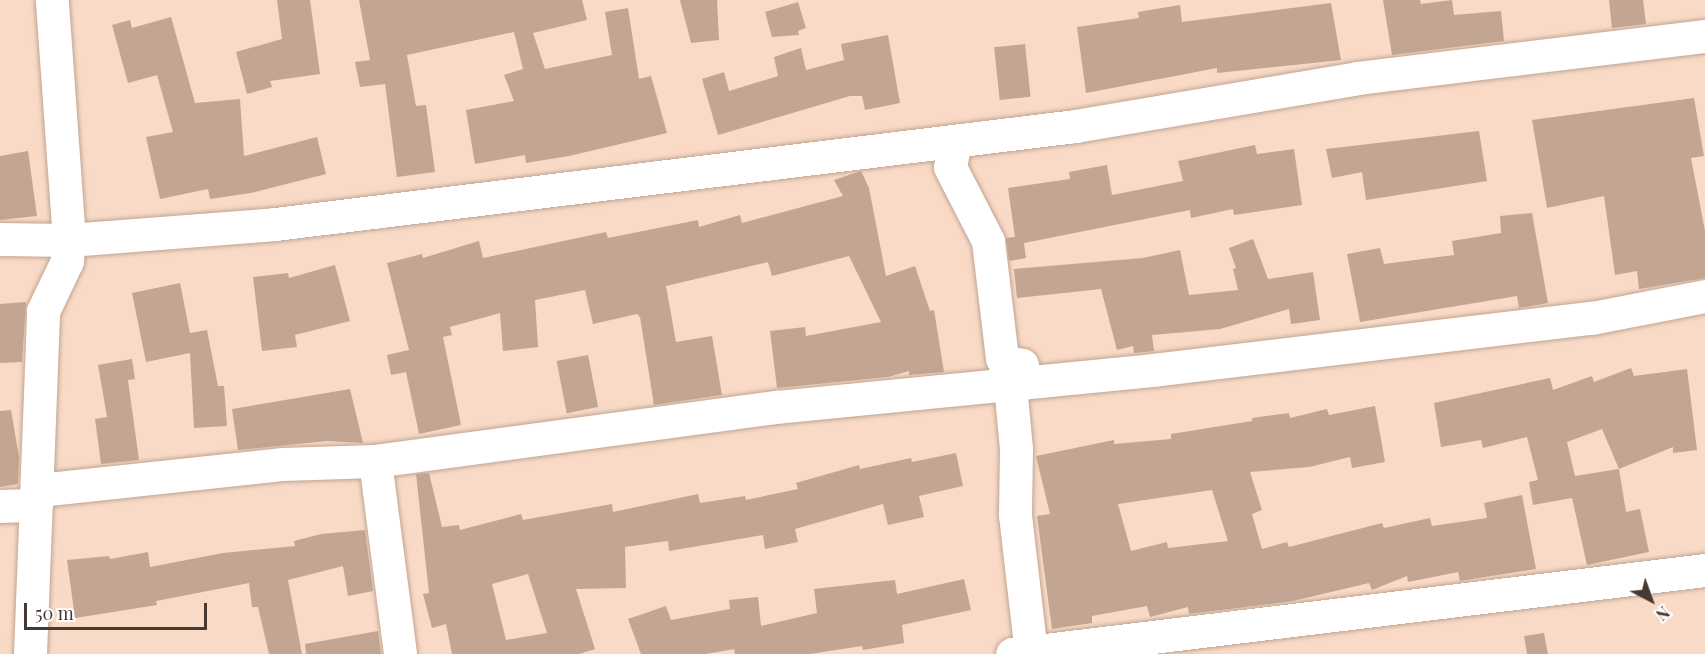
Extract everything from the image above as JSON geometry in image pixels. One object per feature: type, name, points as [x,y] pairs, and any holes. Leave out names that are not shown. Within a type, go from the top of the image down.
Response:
[{"type":"street","points":[[30,654],[44,311],[67,261],[69,240],[51,0]]},
{"type":"street","points":[[0,239],[69,240],[275,224],[1075,126],[1358,78],[1705,36]]},
{"type":"street","points":[[955,141],[950,167],[988,241],[1002,358],[1004,362],[1022,365],[1017,384],[1015,515],[1025,654],[1705,570]]},
{"type":"street","points":[[0,506],[38,497],[270,465],[375,461],[764,408],[1017,384],[1592,318],[1705,296]]},
{"type":"street","points":[[375,461],[400,654]]},
{"type":"building","points":[[277,0],[310,0],[320,74],[270,81],[272,87],[247,94],[236,52],[282,39]]},
{"type":"building","points":[[359,0],[582,0],[587,20],[533,33],[545,69],[612,55],[605,12],[628,8],[639,79],[651,76],[667,133],[569,156],[526,163],[525,155],[475,164],[466,110],[514,101],[504,75],[523,69],[514,32],[407,55],[416,106],[426,105],[435,172],[397,177],[385,84],[360,87],[355,62],[370,60]]},
{"type":"building","points":[[680,0],[717,0],[719,40],[691,43]]},
{"type":"building","points":[[1383,0],[1420,0],[1421,4],[1452,0],[1454,15],[1501,11],[1504,41],[1392,55]]},
{"type":"building","points":[[1609,0],[1643,0],[1646,24],[1612,28]]},
{"type":"building","points":[[798,2],[806,28],[798,31],[799,35],[772,37],[765,12]]},
{"type":"building","points":[[1331,3],[1341,60],[1217,73],[1217,68],[1086,93],[1077,27],[1139,18],[1138,12],[1180,5],[1182,22]]},
{"type":"building","points":[[171,17],[195,103],[240,99],[244,156],[317,137],[326,174],[251,193],[210,199],[208,189],[160,199],[146,137],[173,132],[157,75],[128,83],[112,25],[130,20],[132,28]]},
{"type":"building","points":[[888,35],[900,103],[865,110],[862,96],[850,96],[718,135],[702,79],[724,72],[729,91],[778,76],[774,57],[801,48],[806,70],[844,60],[841,44]]},
{"type":"building","points":[[1025,44],[1031,97],[1000,100],[994,47]]},
{"type":"building","points":[[1694,98],[1704,156],[1691,158],[1705,231],[1705,278],[1639,289],[1637,271],[1615,275],[1604,196],[1547,208],[1532,120]]},
{"type":"building","points":[[1479,131],[1487,181],[1366,200],[1362,172],[1332,178],[1326,149]]},
{"type":"building","points":[[1255,145],[1257,154],[1294,149],[1302,205],[1234,215],[1233,209],[1191,218],[1190,210],[1024,243],[1026,258],[1009,261],[1006,238],[1015,237],[1008,188],[1070,179],[1069,172],[1107,165],[1112,195],[1183,181],[1178,161]]},
{"type":"building","points":[[28,151],[37,216],[0,220],[0,156]]},
{"type":"building","points":[[861,171],[869,188],[886,276],[915,266],[930,311],[934,310],[944,372],[909,375],[909,371],[888,377],[777,388],[770,331],[805,327],[806,336],[881,322],[849,256],[772,276],[768,262],[666,286],[676,342],[712,336],[722,395],[654,405],[640,317],[637,314],[593,324],[585,290],[535,300],[538,347],[503,351],[500,313],[450,327],[452,335],[443,337],[461,425],[419,434],[406,372],[391,375],[387,355],[409,350],[387,263],[422,254],[423,258],[479,241],[483,258],[606,232],[608,238],[698,220],[699,227],[740,215],[742,223],[843,196],[834,180]]},
{"type":"building","points":[[1532,213],[1548,303],[1519,308],[1517,296],[1360,322],[1347,254],[1380,248],[1384,264],[1454,255],[1452,241],[1501,233],[1500,216]]},
{"type":"building","points":[[1253,239],[1268,279],[1313,272],[1320,320],[1291,324],[1289,309],[1220,329],[1152,335],[1154,351],[1134,353],[1133,346],[1117,350],[1101,289],[1017,298],[1014,269],[1143,258],[1180,250],[1189,295],[1238,290],[1233,269],[1236,268],[1229,248]]},
{"type":"building","points":[[335,265],[350,321],[295,335],[297,347],[262,351],[253,277],[288,273],[289,278]]},
{"type":"building","points":[[180,283],[190,333],[207,330],[218,386],[224,386],[227,426],[194,428],[190,353],[146,362],[132,293]]},
{"type":"building","points":[[26,302],[22,362],[0,363],[0,304]]},
{"type":"building","points":[[588,355],[598,407],[567,413],[557,361]]},
{"type":"building","points":[[132,359],[135,379],[128,380],[139,460],[101,464],[95,419],[107,417],[98,365]]},
{"type":"building","points":[[1631,368],[1634,376],[1687,369],[1697,450],[1673,453],[1673,447],[1619,469],[1626,512],[1640,509],[1649,552],[1587,565],[1572,498],[1533,505],[1529,482],[1538,480],[1527,437],[1483,448],[1481,440],[1441,447],[1434,403],[1550,378],[1553,390],[1592,376],[1594,382]],"holes":[[[1602,429],[1619,469],[1575,476],[1567,442]]]},
{"type":"building","points":[[350,389],[363,443],[327,441],[238,450],[232,409]]},
{"type":"building","points":[[1375,406],[1385,462],[1352,468],[1350,457],[1309,467],[1250,472],[1262,510],[1252,514],[1262,549],[1287,542],[1289,547],[1382,523],[1384,528],[1430,518],[1432,526],[1487,518],[1484,503],[1522,495],[1536,569],[1460,581],[1458,572],[1408,582],[1407,576],[1372,590],[1369,583],[1293,601],[1189,614],[1188,607],[1150,617],[1147,606],[1092,616],[1092,623],[1052,629],[1037,516],[1050,514],[1036,456],[1114,440],[1114,444],[1171,439],[1171,434],[1252,421],[1252,418],[1289,413],[1290,418],[1327,409],[1329,415]],"holes":[[[1212,490],[1228,541],[1168,548],[1167,542],[1131,551],[1118,504]]]},
{"type":"building","points":[[11,410],[19,457],[18,484],[0,487],[0,411]]},
{"type":"building","points":[[956,453],[963,486],[919,496],[924,517],[888,525],[883,504],[795,529],[798,542],[765,549],[763,535],[669,551],[668,541],[625,547],[626,588],[576,589],[595,649],[579,654],[452,654],[446,624],[432,628],[423,594],[429,593],[416,474],[429,473],[442,527],[459,525],[460,530],[521,514],[523,520],[612,504],[613,512],[698,494],[700,503],[745,496],[746,500],[798,489],[796,483],[859,465],[860,469],[911,458],[912,462]],"holes":[[[528,574],[547,633],[506,640],[492,584]]]},
{"type":"building","points":[[365,530],[373,591],[348,596],[343,566],[288,580],[302,654],[269,654],[258,607],[252,607],[249,583],[156,601],[157,605],[75,618],[67,560],[109,556],[110,559],[148,552],[150,567],[223,553],[295,546],[294,541],[321,534]]},
{"type":"building","points":[[964,579],[971,610],[902,625],[904,643],[863,650],[862,646],[810,654],[735,654],[734,649],[706,654],[641,654],[628,619],[666,606],[671,620],[730,609],[729,600],[758,597],[761,626],[817,613],[814,589],[895,580],[897,594]]},
{"type":"building","points":[[378,631],[381,654],[306,654],[305,644]]},
{"type":"building","points":[[1544,633],[1548,654],[1527,654],[1524,636]]}]
